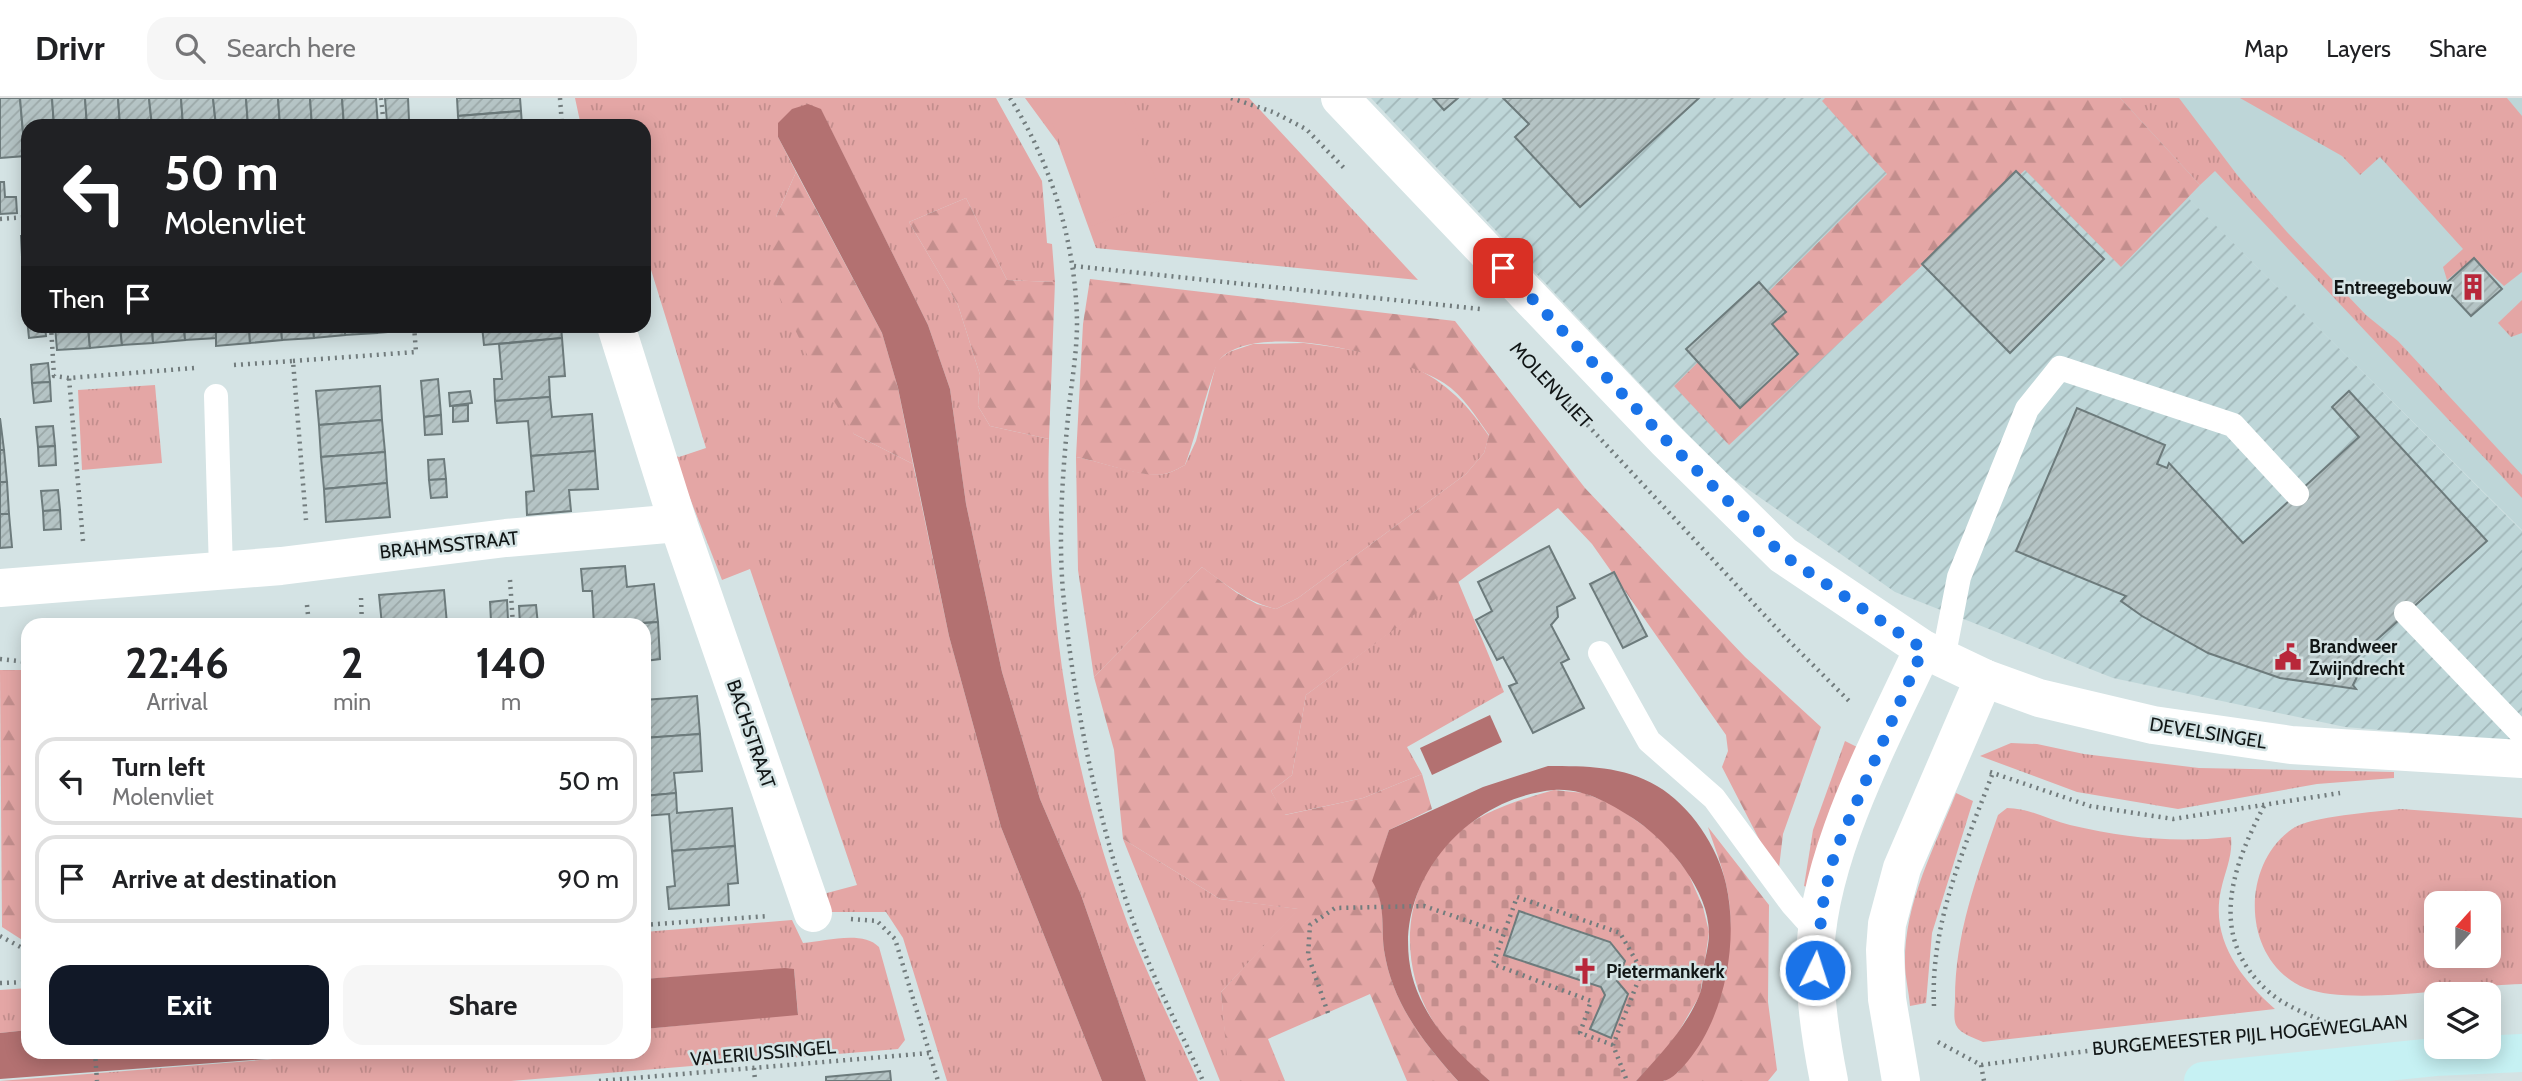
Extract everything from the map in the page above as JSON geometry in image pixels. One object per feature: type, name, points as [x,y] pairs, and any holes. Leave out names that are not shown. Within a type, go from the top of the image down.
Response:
[{"type":"main road","name":"BURGEMEESTER PIJL HOGEWEGLAAN","points":[[2203,1081],[2435,1057],[2522,1053]]},
{"type":"street","points":[[1340,98],[1666,440],[1783,555],[1933,654],[1984,678],[1902,868],[1887,924],[1887,999],[1897,1066]]},
{"type":"street","name":"BACHSTRAAT","points":[[618,333],[678,523],[813,913]]},
{"type":"street","name":"BRAHMSSTRAAT","points":[[0,589],[220,571],[493,540],[678,523]]},
{"type":"street","points":[[1829,1081],[1815,970],[1818,933],[1835,852],[1888,725],[1933,654]]},
{"type":"street","name":"DEVELSINGEL","points":[[1984,678],[2039,698],[2091,711],[2231,738],[2291,745],[2522,759]]},
{"type":"lane","points":[[1933,654],[1959,577],[2027,409],[2060,368],[2233,425],[2297,494]]},
{"type":"lane","points":[[216,396],[220,571]]},
{"type":"lane","points":[[2406,613],[2522,734]]},
{"type":"lane","points":[[1600,653],[1649,741],[1714,798],[1792,904],[1818,933]]},
{"type":"path","points":[[381,98],[383,119]]},
{"type":"path","points":[[561,98],[562,119]]},
{"type":"path","points":[[1010,98],[1044,166],[1065,225],[1074,266],[1077,326],[1061,486],[1063,589],[1086,753],[1115,861],[1143,945],[1203,1081]]},
{"type":"path","points":[[1231,98],[1273,112],[1306,129],[1354,179]]},
{"type":"path","points":[[0,219],[21,218]]},
{"type":"path","points":[[1074,266],[1480,309]]},
{"type":"path","points":[[1470,299],[1489,318]]},
{"type":"path","points":[[51,333],[54,376],[69,378]]},
{"type":"path","points":[[293,361],[416,352],[415,333]]},
{"type":"path","name":"MOLENVLIET","points":[[1552,387],[1773,625],[1851,703],[1888,725]]},
{"type":"path","points":[[0,659],[21,661]]},
{"type":"path","points":[[1951,755],[1992,774],[2048,794],[2142,816],[2192,818],[2353,791]]},
{"type":"path","points":[[1935,1018],[1935,965],[1942,916],[1992,774]]},
{"type":"path","name":"BURGEMEESTER PIJL HOGEWEGLAAN","points":[[2264,805],[2246,842],[2235,877],[2229,927],[2242,961],[2269,992],[2331,1025],[2318,1026]]},
{"type":"path","points":[[1613,1045],[1580,1033],[1591,1001],[1493,964],[1517,897],[1620,933],[1642,971],[1613,1045],[1626,1079]]},
{"type":"path","points":[[1328,1013],[1308,955],[1310,925],[1335,908],[1424,906],[1503,933]]},
{"type":"path","points":[[651,925],[813,913],[827,922],[877,921],[895,939],[938,1081]]},
{"type":"path","points":[[0,936],[21,947]]},
{"type":"path","points":[[0,984],[21,982]]},
{"type":"path","points":[[1936,1030],[1936,1041]]},
{"type":"path","name":"BURGEMEESTER PIJL HOGEWEGLAAN","points":[[1981,1065],[2214,1034]]},
{"type":"path","points":[[1897,1066],[1936,1041]]},
{"type":"path","points":[[1936,1041],[1981,1065],[1984,1081]]},
{"type":"path","name":"VALERIUSSINGEL","points":[[599,1081],[930,1054]]},
{"type":"path","points":[[95,1059],[97,1081]]},
{"type":"path","points":[[754,1068],[755,1081]]},
{"type":"shaded area","points":[[1371,98],[2088,98],[2522,531],[2522,742],[2345,727],[2113,678],[1895,592],[1722,471]]},
{"type":"shaded area","points":[[2087,98],[2522,98],[2522,530]]},
{"type":"shaded area","points":[[808,104],[821,109],[928,325],[950,389],[966,504],[1002,672],[1040,799],[1081,895],[1146,1081],[1102,1081],[1001,827],[949,636],[898,388],[882,333],[778,137],[778,123],[792,109]]},
{"type":"shaded area","points":[[1490,715],[1502,742],[1432,775],[1420,748]]},
{"type":"shaded area","points":[[1548,766],[1618,771],[1657,786],[1681,804],[1701,828],[1722,870],[1730,906],[1731,929],[1726,977],[1720,1000],[1701,1043],[1683,1067],[1667,1080],[1636,1081],[1679,1031],[1699,996],[1709,933],[1707,917],[1695,885],[1662,842],[1628,815],[1588,795],[1554,790],[1517,798],[1483,814],[1455,837],[1432,866],[1416,898],[1408,933],[1411,970],[1424,1006],[1445,1038],[1490,1081],[1458,1081],[1421,1036],[1394,987],[1384,950],[1381,906],[1372,881],[1389,830],[1483,787]]},
{"type":"shaded area","points":[[794,969],[798,1015],[651,1028],[651,978]]},
{"type":"shaded area","points":[[21,1031],[21,1059],[267,1059],[0,1079],[0,1033]]},
{"type":"green space","points":[[575,98],[996,98],[1042,181],[1047,243],[1052,244],[1055,282],[1007,280],[966,198],[909,222],[958,305],[980,375],[978,406],[990,426],[1049,439],[1051,569],[1057,633],[1079,760],[1095,823],[1136,945],[1198,1081],[1146,1081],[1081,895],[1040,799],[1002,672],[966,504],[950,389],[928,325],[821,110],[778,137],[796,172],[776,217],[854,434],[913,464],[949,636],[1001,827],[1102,1081],[947,1081],[903,938],[886,912],[822,912],[817,901],[827,893],[857,885],[750,569],[722,580],[673,455],[679,457],[706,448],[651,270],[651,119],[580,119]]},
{"type":"green space","points":[[1025,98],[1249,98],[1418,280],[1096,248],[1058,143]]},
{"type":"green space","points":[[1052,98],[1123,98],[1164,199],[1092,226],[1044,101]]},
{"type":"green space","points":[[1825,98],[2120,98],[2200,185],[2121,267],[2025,170],[1729,445],[1674,386],[1887,174],[1822,101]]},
{"type":"green space","points":[[2120,98],[2179,98],[2238,176],[2287,232],[2366,315],[2398,341],[2522,475],[2522,498],[2215,171],[2200,185]]},
{"type":"green space","points":[[2240,98],[2507,98],[2522,116],[2522,272],[2504,286],[2474,258],[2447,280],[2443,267],[2463,249],[2380,157],[2360,175],[2342,156]]},
{"type":"green space","points":[[796,172],[882,333],[898,388],[913,464],[854,434],[812,365],[767,271],[776,217]]},
{"type":"green space","points":[[966,198],[1007,280],[1055,282],[1049,439],[990,426],[978,406],[980,375],[958,305],[909,222]]},
{"type":"green space","points":[[1090,279],[1455,321],[1585,488],[1745,657],[1821,727],[1783,834],[1778,876],[1722,767],[1728,751],[1726,735],[1592,544],[1558,508],[1306,695],[1292,775],[1271,791],[1285,815],[1363,798],[1422,774],[1432,809],[1389,830],[1373,881],[1380,898],[1384,950],[1394,987],[1421,1036],[1458,1081],[1407,1081],[1370,994],[1268,1039],[1285,1081],[1229,1081],[1221,992],[1298,909],[1220,899],[1123,839],[1114,750],[1094,677],[1202,567],[1257,604],[1276,609],[1298,598],[1466,474],[1484,453],[1489,435],[1457,394],[1444,383],[1424,373],[1365,353],[1331,346],[1265,342],[1239,347],[1220,359],[1185,465],[1169,473],[1156,475],[1076,457],[1083,324]]},
{"type":"green space","points":[[2522,300],[2522,333],[2511,337],[2498,323]]},
{"type":"green space","points":[[1304,343],[1386,357],[1431,377],[1451,391],[1489,436],[1484,453],[1466,474],[1298,598],[1276,609],[1246,597],[1202,567],[1094,677],[1078,570],[1076,457],[1156,475],[1185,465],[1196,441],[1217,361],[1229,352],[1253,344]]},
{"type":"green space","points":[[155,385],[162,463],[82,470],[78,390]]},
{"type":"green space","points":[[1458,581],[1504,692],[1407,747],[1422,774],[1363,798],[1284,815],[1271,791],[1292,775],[1306,695]]},
{"type":"green space","points":[[0,670],[21,670],[21,939],[2,927]]},
{"type":"green space","points":[[1845,741],[1865,751],[1813,889],[1804,886],[1813,830]]},
{"type":"green space","points":[[2011,743],[2037,744],[2084,754],[2199,768],[2394,772],[2394,778],[2317,784],[2178,809],[2077,792],[1980,756]]},
{"type":"green space","points":[[1554,790],[1584,793],[1614,805],[1661,838],[1688,873],[1703,907],[1709,932],[1700,995],[1672,1043],[1636,1081],[1490,1081],[1458,1053],[1435,1025],[1422,999],[1413,971],[1410,943],[1412,914],[1420,887],[1434,861],[1453,837],[1475,820],[1514,802]]},
{"type":"green space","points":[[1956,793],[1973,801],[1932,933],[1926,1003],[1910,1006],[1905,963],[1910,919],[1922,876]]},
{"type":"green space","points":[[2007,808],[2031,812],[2070,825],[2131,836],[2170,839],[2231,837],[2230,857],[2219,908],[2224,941],[2240,971],[2275,1009],[1983,1042],[1961,1031],[1956,1025],[1954,1012],[1963,928],[1998,815]]},
{"type":"green space","points":[[2401,809],[2522,818],[2522,984],[2424,982],[2424,992],[2351,996],[2305,988],[2284,975],[2269,957],[2259,936],[2255,913],[2256,889],[2263,866],[2275,845],[2292,829],[2313,821]]},
{"type":"green space","points":[[1708,827],[1769,905],[1768,1002],[1777,1070],[1768,1081],[1664,1081],[1678,1072],[1710,1004],[1726,959],[1730,910],[1724,877]]},
{"type":"green space","points":[[1123,839],[1220,899],[1299,909],[1221,992],[1230,1081],[1220,1081]]},
{"type":"green space","points":[[792,920],[803,943],[854,938],[872,942],[879,947],[905,1040],[898,1049],[511,1081],[0,1081],[273,1059],[651,1059],[651,1028],[798,1014],[794,969],[651,979],[651,931]]},
{"type":"green space","points":[[21,988],[21,1031],[0,1033],[0,990]]},
{"type":"building","points":[[0,98],[20,98],[21,156],[0,158]]},
{"type":"building","points":[[20,98],[52,98],[54,119],[22,119]]},
{"type":"building","points":[[52,98],[85,98],[86,119],[54,119]]},
{"type":"building","points":[[85,98],[118,98],[120,119],[86,119]]},
{"type":"building","points":[[118,98],[149,98],[151,119],[120,119]]},
{"type":"building","points":[[149,98],[181,98],[182,119],[151,119]]},
{"type":"building","points":[[181,98],[213,98],[215,119],[182,119]]},
{"type":"building","points":[[213,98],[246,98],[248,119],[215,119]]},
{"type":"building","points":[[246,98],[278,98],[280,119],[248,119]]},
{"type":"building","points":[[278,98],[310,98],[312,119],[280,119]]},
{"type":"building","points":[[310,98],[342,98],[344,119],[312,119]]},
{"type":"building","points":[[342,98],[376,98],[378,119],[344,119]]},
{"type":"building","points":[[385,98],[408,98],[409,119],[387,119]]},
{"type":"building","points":[[457,98],[520,98],[521,111],[458,116]]},
{"type":"building","points":[[1433,98],[1458,98],[1444,110]]},
{"type":"building","points":[[1503,98],[1699,98],[1580,207],[1515,137],[1529,124]]},
{"type":"building","points":[[521,111],[522,119],[458,119],[458,116]]},
{"type":"building","points":[[2016,171],[2104,259],[2010,353],[1922,264]]},
{"type":"building","points":[[0,182],[4,182],[5,197],[16,197],[17,213],[0,214]]},
{"type":"building","name":"Entreegebouw","points":[[2474,258],[2502,289],[2471,316],[2443,286]]},
{"type":"building","points":[[1759,282],[1786,312],[1772,324],[1798,354],[1740,408],[1686,349]]},
{"type":"building","points":[[28,333],[46,333],[46,336],[29,338]]},
{"type":"building","points":[[56,333],[89,333],[90,348],[57,350]]},
{"type":"building","points":[[89,333],[121,333],[122,345],[90,348]]},
{"type":"building","points":[[121,333],[152,333],[153,343],[122,345]]},
{"type":"building","points":[[152,333],[184,333],[185,340],[153,343]]},
{"type":"building","points":[[184,333],[217,333],[217,338],[185,340]]},
{"type":"building","points":[[216,333],[249,333],[250,343],[216,346]]},
{"type":"building","points":[[249,333],[282,333],[282,340],[250,343]]},
{"type":"building","points":[[282,333],[314,333],[314,338],[282,340]]},
{"type":"building","points":[[314,333],[345,333],[345,335],[314,338]]},
{"type":"building","points":[[345,333],[377,333],[345,335]]},
{"type":"building","points":[[483,333],[562,333],[562,338],[484,345]]},
{"type":"building","points":[[562,338],[565,376],[549,377],[550,397],[495,401],[494,379],[502,379],[499,344]]},
{"type":"building","points":[[48,363],[50,382],[32,383],[31,365]]},
{"type":"building","points":[[438,379],[441,415],[424,417],[421,381]]},
{"type":"building","points":[[50,382],[51,401],[34,403],[32,383]]},
{"type":"building","points":[[380,386],[382,420],[319,425],[316,391]]},
{"type":"building","points":[[470,391],[472,403],[450,406],[449,393]]},
{"type":"building","points":[[2349,391],[2487,541],[2352,662],[2363,674],[2361,676],[2359,673],[2353,685],[2356,689],[2280,678],[2208,653],[2142,616],[2121,601],[2126,596],[2016,551],[2077,408],[2165,445],[2157,464],[2167,468],[2169,463],[2243,543],[2359,437],[2332,407]]},
{"type":"building","points":[[550,397],[552,417],[592,414],[595,451],[531,456],[528,421],[497,423],[495,401]]},
{"type":"building","points":[[468,405],[468,421],[453,422],[453,406]]},
{"type":"building","points":[[441,415],[442,434],[425,435],[424,417]]},
{"type":"building","points":[[0,418],[4,450],[0,450]]},
{"type":"building","points":[[382,420],[385,452],[321,457],[319,425]]},
{"type":"building","points":[[53,426],[55,446],[38,447],[36,427]]},
{"type":"building","points":[[55,446],[56,465],[39,466],[38,447]]},
{"type":"building","points":[[0,450],[4,450],[7,482],[0,482]]},
{"type":"building","points":[[595,451],[598,489],[569,490],[571,511],[527,515],[526,492],[534,491],[531,456]]},
{"type":"building","points":[[385,452],[387,483],[324,489],[321,457]]},
{"type":"building","points":[[444,459],[446,479],[429,480],[428,460]]},
{"type":"building","points":[[446,479],[447,497],[431,498],[429,480]]},
{"type":"building","points":[[0,482],[7,482],[9,514],[0,514]]},
{"type":"building","points":[[387,483],[390,517],[326,522],[324,489]]},
{"type":"building","points":[[58,490],[60,510],[43,511],[41,491]]},
{"type":"building","points":[[60,510],[61,529],[44,530],[43,511]]},
{"type":"building","points":[[0,514],[9,514],[12,547],[0,548]]},
{"type":"building","points":[[1549,546],[1575,598],[1557,607],[1558,617],[1551,625],[1569,659],[1561,663],[1584,708],[1533,733],[1509,686],[1517,683],[1503,657],[1497,660],[1476,620],[1492,611],[1478,582]]},
{"type":"building","points":[[625,566],[627,587],[654,584],[658,622],[651,622],[651,618],[594,618],[592,591],[583,591],[581,569]]},
{"type":"building","points":[[1614,572],[1647,636],[1623,648],[1590,584]]},
{"type":"building","points":[[444,590],[446,618],[381,618],[379,595]]},
{"type":"building","points":[[507,600],[508,618],[491,618],[490,602]]},
{"type":"building","points":[[536,605],[537,618],[520,618],[519,606]]},
{"type":"building","points":[[658,622],[660,659],[651,660],[651,623]]},
{"type":"building","points":[[697,696],[700,734],[651,738],[651,699]]},
{"type":"building","points":[[700,734],[702,771],[674,773],[676,793],[651,795],[651,738]]},
{"type":"building","points":[[676,793],[677,813],[732,808],[735,846],[672,851],[669,814],[651,815],[651,795]]},
{"type":"building","points":[[735,846],[738,883],[728,884],[729,905],[669,909],[667,887],[675,886],[672,851]]},
{"type":"building","name":"Pietermankerk","points":[[1519,911],[1610,942],[1625,961],[1617,981],[1628,994],[1611,1038],[1590,1029],[1605,995],[1601,987],[1504,955]]},
{"type":"building","points":[[890,1071],[891,1081],[826,1081],[826,1077]]},
{"type":"place","name":"Entreegebouw","points":[[2473,287]]},
{"type":"place","name":"Brandweer Zwijndrecht","points":[[2288,657]]},
{"type":"place","name":"Pietermankerk","points":[[1585,971]]},
{"type":"route","points":[[1503,268],[1666,440],[1783,555],[1923,649],[1835,852],[1824,896],[1815,970]]}]
